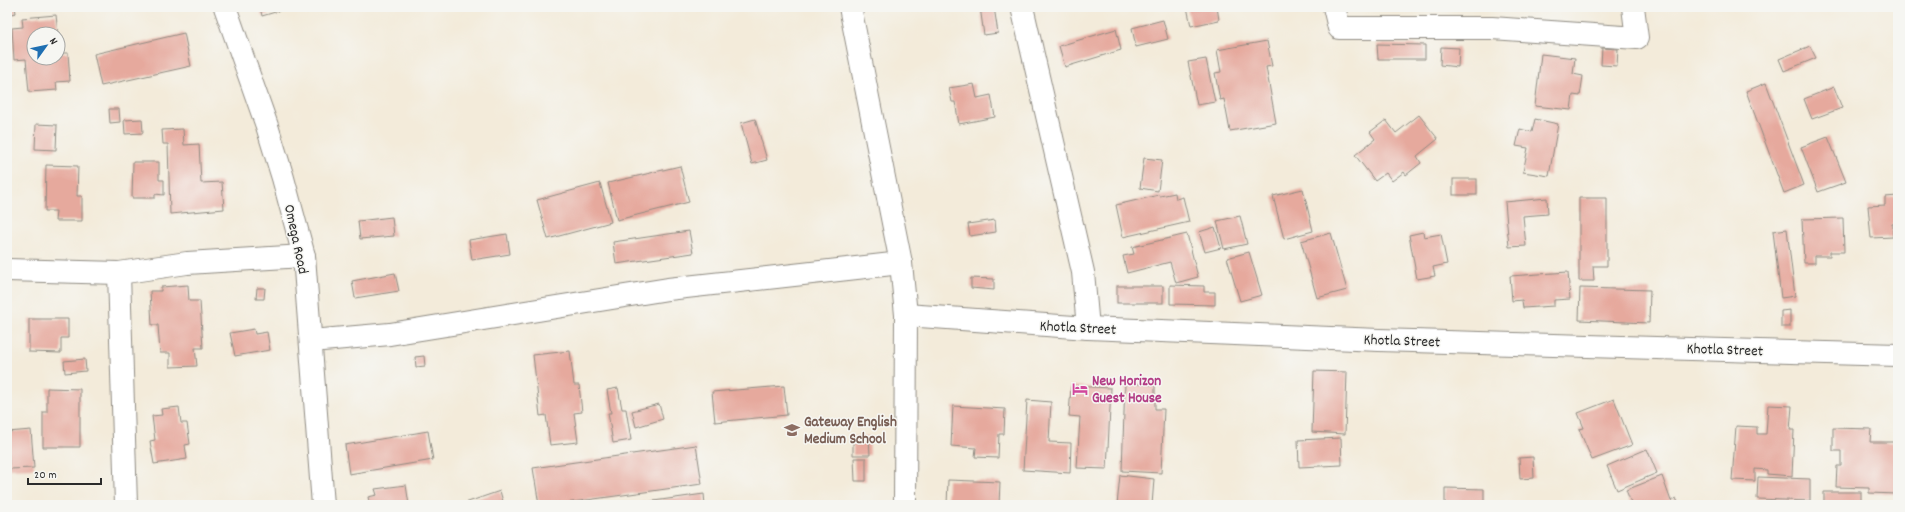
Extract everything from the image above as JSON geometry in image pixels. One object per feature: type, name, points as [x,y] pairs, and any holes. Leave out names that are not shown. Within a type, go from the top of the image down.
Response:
[{"type":"street","name":"Omega Road","points":[[225,7],[267,126],[304,256],[323,505]]},
{"type":"street","points":[[850,7],[901,264],[906,315],[905,505]]},
{"type":"street","points":[[1022,7],[1083,272],[1088,328]]},
{"type":"street","points":[[1334,7],[1339,28],[1492,28],[1637,38],[1633,7]]},
{"type":"street","points":[[7,270],[119,273],[187,263],[304,256]]},
{"type":"street","points":[[311,341],[390,334],[668,289],[901,264]]},
{"type":"street","points":[[119,273],[126,505]]},
{"type":"street","name":"Khotla Street","points":[[906,315],[1088,328],[1455,342],[1676,347],[1898,355]]},
{"type":"building","points":[[7,7],[15,7],[16,13],[7,15]]},
{"type":"building","points":[[260,7],[281,7],[282,10],[262,16]]},
{"type":"building","points":[[980,7],[994,7],[998,33],[984,35]]},
{"type":"building","points":[[1187,7],[1217,7],[1219,20],[1191,26]]},
{"type":"building","points":[[56,15],[57,26],[26,26],[26,59],[14,60],[12,28],[23,27],[22,18]]},
{"type":"building","points":[[1163,20],[1168,39],[1136,47],[1132,28]]},
{"type":"building","points":[[1116,29],[1121,50],[1065,67],[1059,46]]},
{"type":"building","points":[[184,33],[191,66],[101,86],[94,54]]},
{"type":"building","points":[[1267,41],[1272,66],[1266,67],[1276,123],[1230,131],[1224,99],[1220,100],[1215,73],[1221,72],[1217,50]]},
{"type":"building","points":[[1377,44],[1425,45],[1425,59],[1378,59]]},
{"type":"building","points":[[1810,46],[1816,58],[1784,71],[1779,59]]},
{"type":"building","points":[[1441,47],[1459,48],[1458,67],[1440,65]]},
{"type":"building","points":[[1602,48],[1618,49],[1617,66],[1601,65]]},
{"type":"building","points":[[66,53],[68,53],[70,81],[56,82],[57,90],[29,92],[27,66],[66,66]]},
{"type":"building","points":[[1541,54],[1575,58],[1573,74],[1583,76],[1580,96],[1573,95],[1571,110],[1535,106]]},
{"type":"building","points":[[1206,59],[1215,102],[1197,105],[1188,62]]},
{"type":"building","points":[[1766,83],[1804,185],[1784,193],[1746,91]]},
{"type":"building","points":[[974,84],[977,98],[991,95],[995,117],[959,124],[955,102],[952,102],[949,88]]},
{"type":"building","points":[[1834,87],[1842,108],[1812,119],[1804,99]]},
{"type":"building","points":[[109,109],[119,109],[120,122],[110,123]]},
{"type":"building","points":[[1419,115],[1438,139],[1417,156],[1421,163],[1406,175],[1404,172],[1392,181],[1386,173],[1375,181],[1355,155],[1375,139],[1370,132],[1386,120],[1396,133]]},
{"type":"building","points":[[142,119],[143,133],[125,134],[124,120]]},
{"type":"building","points":[[755,119],[767,160],[752,164],[741,123]]},
{"type":"building","points":[[1535,119],[1558,124],[1549,176],[1523,172],[1528,148],[1516,146],[1520,129],[1532,132]]},
{"type":"building","points":[[36,124],[57,125],[56,150],[35,149]]},
{"type":"building","points":[[183,129],[184,145],[199,144],[201,183],[222,182],[224,209],[170,214],[168,144],[163,144],[162,130]]},
{"type":"building","points":[[1828,137],[1846,182],[1818,192],[1801,147]]},
{"type":"building","points":[[1144,158],[1162,160],[1158,191],[1140,188]]},
{"type":"building","points":[[133,162],[159,162],[159,180],[164,180],[164,195],[155,194],[155,198],[132,198]]},
{"type":"building","points":[[46,165],[78,166],[77,196],[82,196],[82,221],[55,221],[56,211],[45,211]]},
{"type":"building","points":[[680,166],[689,202],[617,220],[608,183]]},
{"type":"building","points":[[1453,179],[1477,179],[1477,195],[1453,195]]},
{"type":"building","points":[[600,183],[611,222],[548,239],[537,200]]},
{"type":"building","points":[[1303,189],[1313,231],[1284,239],[1273,196]]},
{"type":"building","points":[[1175,193],[1176,199],[1183,197],[1189,222],[1123,237],[1116,205],[1159,195]]},
{"type":"building","points":[[1898,196],[1898,223],[1892,224],[1893,237],[1871,238],[1868,206],[1885,205],[1885,197]]},
{"type":"building","points":[[1547,198],[1548,214],[1523,216],[1526,246],[1509,247],[1505,202]]},
{"type":"building","points":[[1579,198],[1607,198],[1607,266],[1593,266],[1594,281],[1579,281]]},
{"type":"building","points":[[1240,216],[1247,244],[1224,249],[1217,221]]},
{"type":"building","points":[[392,217],[394,236],[360,239],[358,221]]},
{"type":"building","points":[[1843,218],[1844,252],[1830,252],[1830,256],[1815,256],[1815,263],[1804,263],[1802,219]]},
{"type":"building","points":[[995,220],[996,232],[970,236],[968,224]]},
{"type":"building","points":[[1215,227],[1221,248],[1205,252],[1199,232]]},
{"type":"building","points":[[1787,229],[1795,296],[1781,298],[1773,231]]},
{"type":"building","points":[[689,231],[693,253],[616,264],[613,242]]},
{"type":"building","points":[[1423,232],[1424,237],[1441,234],[1447,264],[1433,267],[1435,276],[1417,279],[1409,235]]},
{"type":"building","points":[[1331,233],[1347,290],[1317,298],[1301,241]]},
{"type":"building","points":[[507,234],[510,254],[472,260],[469,240]]},
{"type":"building","points":[[1187,234],[1198,277],[1176,283],[1170,262],[1127,273],[1123,256],[1134,254],[1132,247]]},
{"type":"building","points":[[1249,252],[1262,295],[1240,301],[1227,258]]},
{"type":"building","points":[[1568,272],[1570,299],[1554,300],[1554,306],[1523,308],[1522,300],[1512,301],[1510,276]]},
{"type":"building","points":[[395,273],[399,291],[355,298],[352,281]]},
{"type":"building","points":[[971,278],[994,279],[994,290],[971,288]]},
{"type":"building","points":[[188,285],[189,301],[200,301],[203,348],[195,348],[197,366],[170,367],[170,353],[160,353],[158,325],[152,325],[150,291],[161,291],[161,287]]},
{"type":"building","points":[[1170,285],[1204,286],[1204,292],[1215,292],[1215,305],[1170,304]]},
{"type":"building","points":[[1117,286],[1163,286],[1163,303],[1117,303]]},
{"type":"building","points":[[257,288],[265,288],[264,299],[256,299]]},
{"type":"building","points":[[1580,288],[1650,290],[1649,323],[1579,320]]},
{"type":"building","points":[[1790,310],[1790,327],[1781,327],[1781,311]]},
{"type":"building","points":[[29,319],[68,319],[68,338],[61,338],[61,353],[29,352]]},
{"type":"building","points":[[254,329],[255,334],[267,332],[270,350],[235,356],[230,333]]},
{"type":"building","points":[[570,351],[574,385],[579,385],[582,412],[574,413],[578,442],[550,445],[546,415],[540,416],[533,355]]},
{"type":"building","points":[[424,356],[425,366],[416,367],[415,357]]},
{"type":"building","points":[[85,359],[86,371],[65,373],[64,361]]},
{"type":"building","points":[[1314,371],[1347,372],[1345,434],[1312,432]]},
{"type":"building","points":[[1125,383],[1155,385],[1155,409],[1164,409],[1161,473],[1122,471]]},
{"type":"building","points":[[784,386],[787,415],[715,422],[712,392]]},
{"type":"building","points":[[1071,386],[1111,388],[1107,469],[1077,468],[1080,417],[1069,416]]},
{"type":"building","points":[[47,388],[80,389],[80,447],[43,447],[43,412],[47,412]]},
{"type":"building","points":[[618,388],[622,409],[626,409],[631,440],[613,443],[608,413],[611,413],[607,390]]},
{"type":"building","points":[[1614,399],[1632,445],[1592,460],[1579,429],[1584,428],[1578,413]]},
{"type":"building","points":[[1027,400],[1051,402],[1049,442],[1071,443],[1070,473],[1023,470]]},
{"type":"building","points":[[659,404],[663,419],[636,427],[632,411]]},
{"type":"building","points":[[1768,405],[1792,406],[1790,430],[1794,430],[1792,476],[1767,474],[1767,470],[1755,469],[1755,481],[1732,480],[1736,426],[1757,427],[1757,434],[1766,434]]},
{"type":"building","points":[[953,406],[1005,409],[1004,434],[999,434],[998,458],[975,457],[976,448],[951,446]]},
{"type":"building","points":[[179,407],[181,423],[187,423],[190,444],[185,445],[187,459],[154,464],[150,441],[155,440],[152,416],[162,415],[161,409]]},
{"type":"building","points":[[1833,428],[1871,429],[1870,442],[1898,442],[1896,494],[1869,493],[1869,488],[1836,487],[1837,466],[1841,466],[1841,451],[1833,451]]},
{"type":"building","points":[[31,430],[34,468],[9,469],[8,432]]},
{"type":"building","points":[[428,431],[433,460],[349,474],[345,445]]},
{"type":"building","points":[[853,436],[869,436],[870,455],[853,455]]},
{"type":"building","points":[[1341,438],[1342,465],[1299,467],[1298,440]]},
{"type":"building","points":[[696,445],[702,484],[551,505],[539,505],[533,468]]},
{"type":"building","points":[[1647,449],[1657,473],[1617,490],[1607,466]]},
{"type":"building","points":[[1533,457],[1534,478],[1520,479],[1519,458]]},
{"type":"building","points":[[854,458],[866,458],[866,481],[855,481]]},
{"type":"building","points":[[1120,475],[1154,479],[1152,505],[1117,505]]},
{"type":"building","points":[[1662,476],[1671,501],[1676,498],[1679,505],[1632,505],[1626,490]]},
{"type":"building","points":[[1758,477],[1810,479],[1810,501],[1757,499]]},
{"type":"building","points":[[948,480],[1000,482],[999,505],[947,505]]},
{"type":"building","points":[[406,485],[409,505],[370,505],[368,497],[377,495],[375,489]]},
{"type":"building","points":[[1445,488],[1484,489],[1484,505],[1445,505]]},
{"type":"building","points":[[500,491],[504,505],[466,505],[465,503]]},
{"type":"building","points":[[1824,492],[1861,492],[1861,503],[1824,502]]},
{"type":"building","points":[[704,494],[705,505],[632,505],[632,504]]},
{"type":"place","name":"New Horizon Guest House","points":[[1080,389]]},
{"type":"place","name":"Gateway English Medium School","points":[[792,430]]}]
